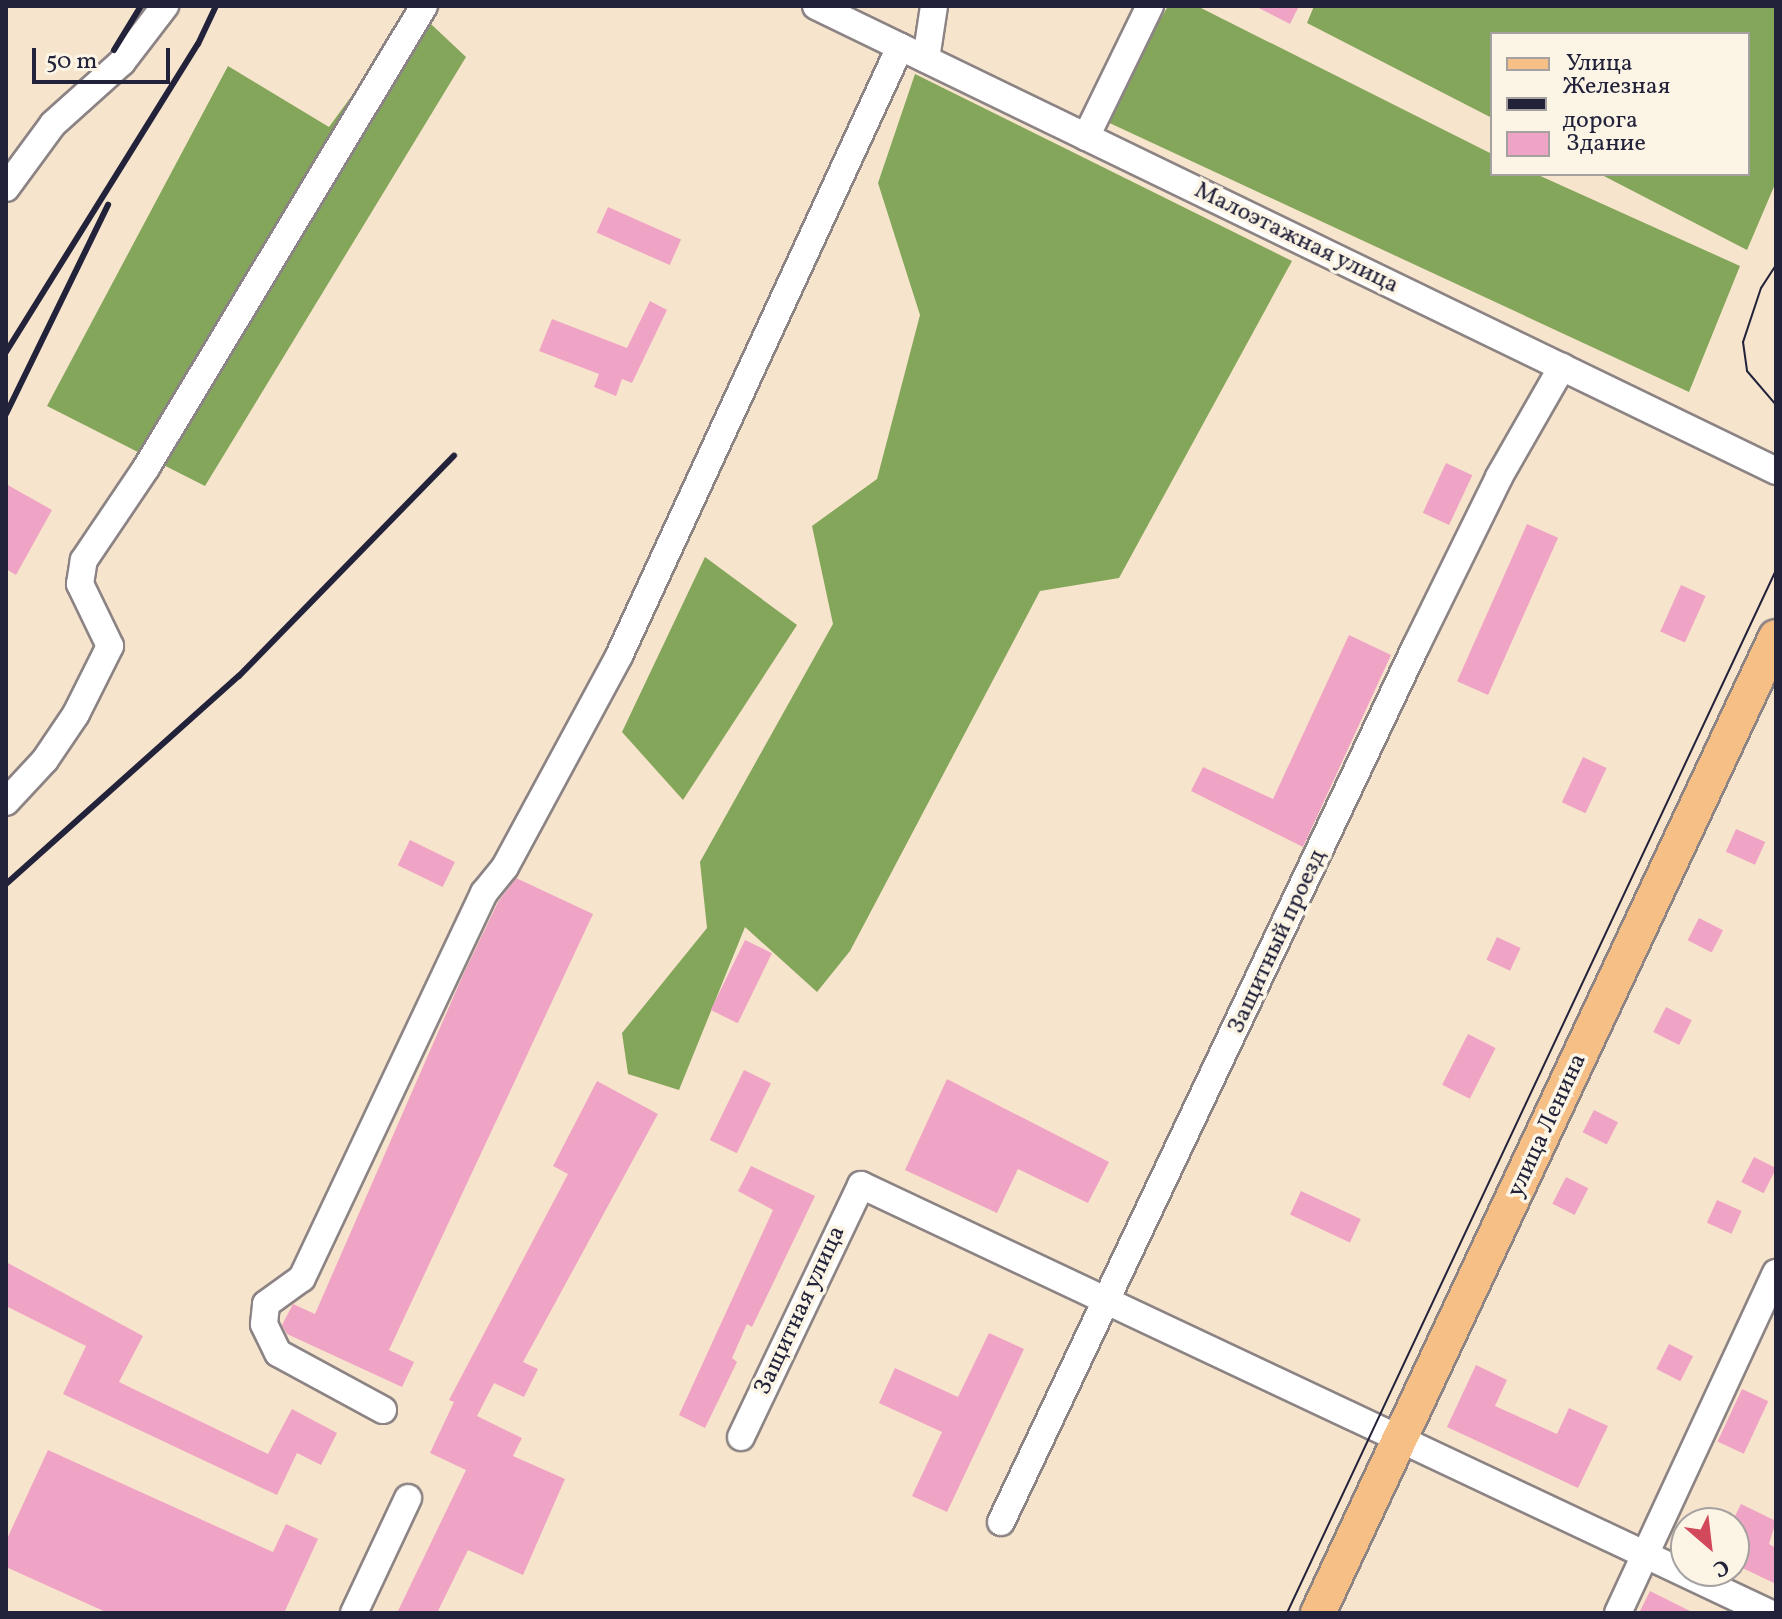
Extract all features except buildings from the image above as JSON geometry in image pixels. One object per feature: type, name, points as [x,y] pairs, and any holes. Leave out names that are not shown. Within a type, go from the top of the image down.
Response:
[{"type":"main road","name":"улица Ленина","points":[[1318,1613],[1776,637]]},
{"type":"street","points":[[6,188],[53,124],[122,62],[165,6]]},
{"type":"street","points":[[6,802],[45,760],[76,714],[110,646],[80,584],[84,560],[146,468],[424,6]]},
{"type":"street","name":"Малоэтажная улица","points":[[816,6],[1776,471]]},
{"type":"street","points":[[926,59],[934,6]]},
{"type":"street","points":[[1086,137],[1150,6]]},
{"type":"street","points":[[383,1410],[278,1353],[264,1324],[266,1304],[302,1278],[484,893],[505,867],[619,656],[900,47]]},
{"type":"street","name":"Защитный проезд","points":[[1001,1522],[1110,1300],[1416,646],[1499,477],[1562,367]]},
{"type":"street","name":"Защитная улица","points":[[741,1437],[861,1185],[1110,1300]]},
{"type":"street","points":[[1618,1613],[1776,1273]]},
{"type":"street","points":[[1110,1300],[1646,1558],[1769,1613]]},
{"type":"street","points":[[354,1613],[408,1498]]},
{"type":"green space","points":[[1168,6],[1197,6],[1490,153],[1490,176],[1540,176],[1740,266],[1689,392],[1103,120]]},
{"type":"green space","points":[[1314,6],[1776,6],[1776,182],[1747,250],[1604,176],[1750,176],[1750,32],[1490,32],[1490,117],[1307,23]]},
{"type":"green space","points":[[415,9],[466,57],[205,486],[47,406],[228,66],[329,127]]},
{"type":"green space","points":[[915,74],[1292,261],[1119,578],[1040,591],[850,951],[817,992],[745,927],[679,1090],[628,1074],[622,1033],[707,928],[700,862],[833,624],[812,526],[877,479],[920,315],[878,183]]},
{"type":"green space","points":[[705,557],[797,625],[683,800],[622,732]]},
{"type":"tram line","points":[[1776,265],[1761,288],[1743,342],[1747,371],[1776,405]]},
{"type":"tram line","points":[[1287,1613],[1776,570]]},
{"type":"railway","points":[[114,50],[141,6]]},
{"type":"railway","points":[[6,352],[198,44],[216,6]]},
{"type":"railway","points":[[6,414],[108,205]]},
{"type":"railway","points":[[6,884],[239,676],[454,456]]}]
